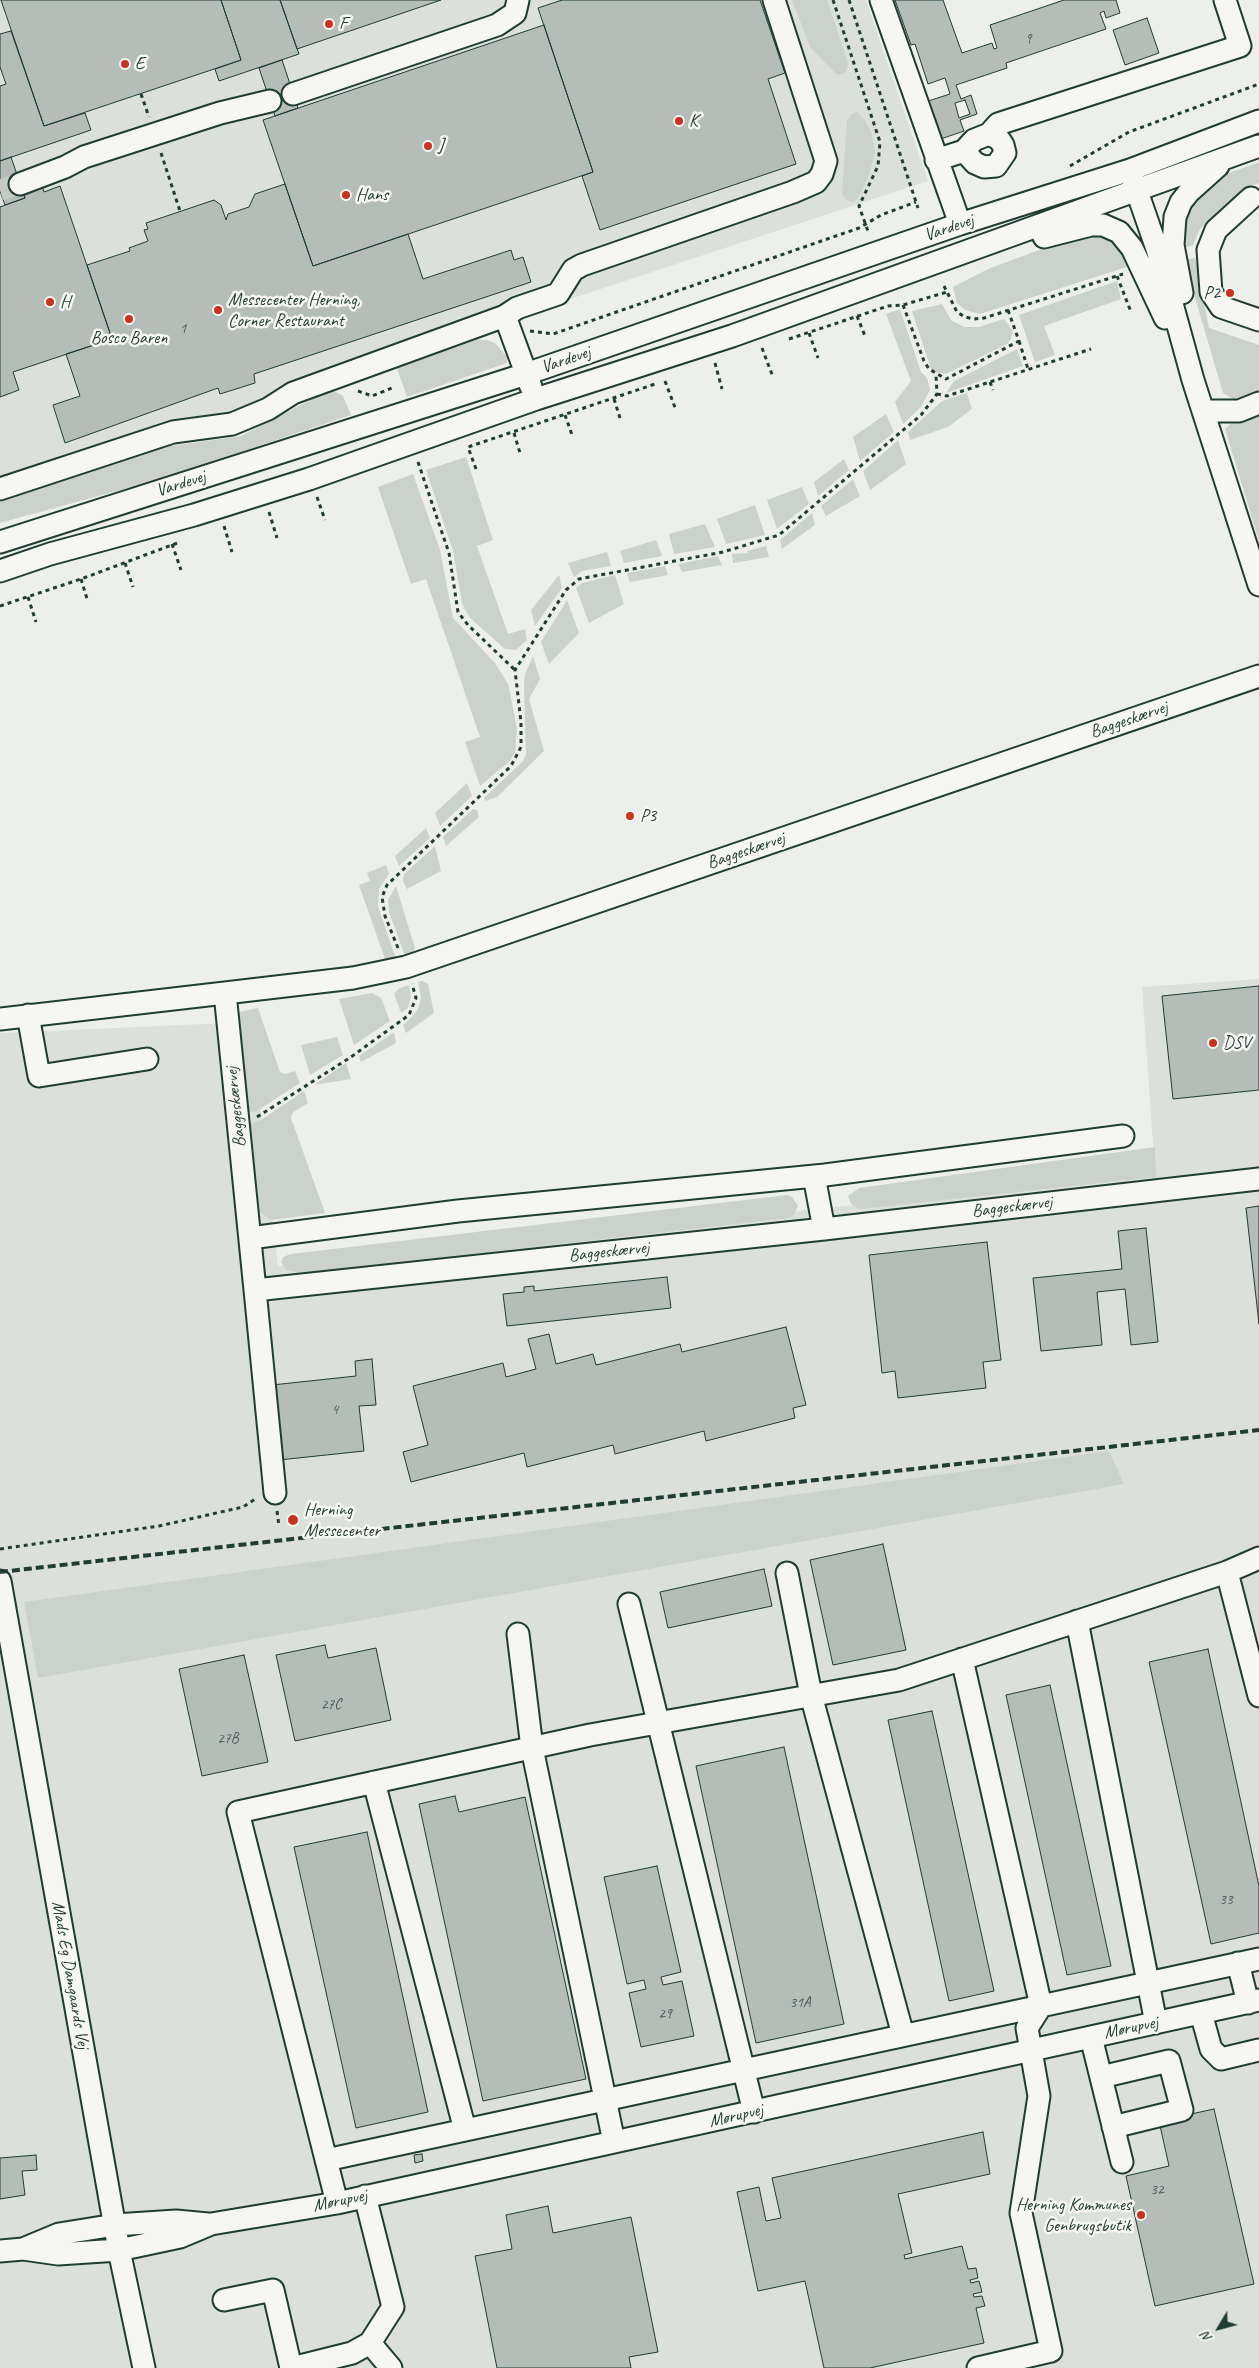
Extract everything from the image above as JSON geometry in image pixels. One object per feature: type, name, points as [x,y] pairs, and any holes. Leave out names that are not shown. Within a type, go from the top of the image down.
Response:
[{"type":"street","points":[[293,94],[497,25],[515,13],[518,0]]},
{"type":"street","points":[[0,489],[173,432],[232,424],[268,409],[293,393],[508,325],[517,308],[558,294],[573,270],[793,192],[816,182],[822,174],[826,160],[774,0]]},
{"type":"street","points":[[881,0],[960,224]]},
{"type":"street","points":[[936,160],[964,151],[974,140],[989,134],[998,124],[1240,46],[1225,0]]},
{"type":"street","points":[[20,184],[65,167],[84,157],[220,113],[270,101]]},
{"type":"street","name":"Vardevej","points":[[0,542],[526,374],[960,224],[1130,170],[1259,121]]},
{"type":"street","points":[[964,151],[975,163],[984,167],[996,166],[1005,153],[999,139],[989,134]]},
{"type":"street","name":"Vardevej","points":[[0,571],[50,554],[194,515],[300,482],[536,399],[732,336],[1259,146]]},
{"type":"street","name":"Vardevej","points":[[1193,380],[1173,245],[1175,217],[1181,202],[1189,192],[1210,172],[1232,156]]},
{"type":"street","name":"Vardevej","points":[[1130,170],[1157,249],[1193,380],[1259,585]]},
{"type":"street","points":[[1108,177],[1132,248]]},
{"type":"street","points":[[1251,198],[1216,230],[1208,250],[1211,292],[1221,307],[1259,320]]},
{"type":"street","name":"Vardevej","points":[[957,255],[1006,248],[1090,225],[1111,227],[1125,238],[1132,248],[1193,380]]},
{"type":"street","points":[[508,325],[536,399]]},
{"type":"street","points":[[1204,411],[1239,411],[1259,403]]},
{"type":"street","name":"Baggeskærvej","points":[[9,1019],[353,978],[406,967],[1259,676]]},
{"type":"street","name":"Baggeskærvej","points":[[225,993],[255,1290],[824,1229],[1259,1179]]},
{"type":"street","points":[[9,1019],[39,1076],[147,1059]]},
{"type":"street","points":[[250,1238],[458,1211],[814,1176],[1123,1136]]},
{"type":"street","points":[[814,1176],[824,1229]]},
{"type":"street","points":[[255,1290],[268,1494]]},
{"type":"street","points":[[336,2203],[238,1812],[659,1722],[899,1680],[1227,1572],[1259,1558]]},
{"type":"street","points":[[1227,1572],[1259,1696]]},
{"type":"street","points":[[787,1573],[811,1695],[903,2036]]},
{"type":"street","name":"Mads Eg Damgaards Vej","points":[[0,1582],[119,2250],[144,2368]]},
{"type":"street","points":[[629,1604],[742,2070],[754,2112]]},
{"type":"street","points":[[1077,1621],[1146,1983],[1156,2023]]},
{"type":"street","points":[[518,1634],[532,1748],[614,2142]]},
{"type":"street","points":[[962,1659],[1041,2006],[1027,2028],[1039,2096],[1021,2213],[1051,2351],[978,2368]]},
{"type":"street","points":[[374,1782],[465,2130]]},
{"type":"street","points":[[326,2160],[1259,1959]]},
{"type":"street","points":[[1238,1964],[1254,2002]]},
{"type":"street","name":"Mørupvej","points":[[23,2248],[58,2254],[119,2250],[180,2237],[211,2224],[336,2203],[1254,2002]]},
{"type":"street","points":[[1201,2013],[1211,2049],[1221,2059],[1259,2050]]},
{"type":"street","points":[[1091,2037],[1122,2162]]},
{"type":"street","points":[[1101,2077],[1170,2061],[1182,2110],[1113,2126]]},
{"type":"street","points":[[224,2300],[273,2290],[291,2368],[352,2353],[370,2343],[393,2307],[365,2196]]},
{"type":"street","name":"Mørupvej","points":[[0,2251],[23,2248],[59,2234],[115,2225],[176,2220],[211,2224]]},
{"type":"street","points":[[370,2343],[391,2368]]},
{"type":"path","points":[[833,0],[880,142],[878,166],[859,206],[865,224]]},
{"type":"path","points":[[849,0],[918,208]]},
{"type":"path","points":[[1064,170],[1129,132],[1259,84]]},
{"type":"path","points":[[508,325],[523,330],[553,334],[865,224],[881,215],[916,202]]},
{"type":"path","points":[[944,286],[957,312],[965,317],[984,318],[1141,268]]},
{"type":"path","points":[[1117,276],[1131,312]]},
{"type":"path","points":[[781,342],[888,306],[903,305],[946,292]]},
{"type":"path","points":[[903,305],[924,361],[936,375],[946,379],[1019,341]]},
{"type":"path","points":[[1008,310],[1028,369]]},
{"type":"path","points":[[858,316],[865,336]]},
{"type":"path","points":[[809,333],[818,358]]},
{"type":"path","points":[[753,351],[771,345]]},
{"type":"path","points":[[762,348],[773,377]]},
{"type":"path","points":[[937,394],[947,396],[1092,349]]},
{"type":"path","points":[[707,366],[725,360]]},
{"type":"path","points":[[715,364],[722,389]]},
{"type":"path","points":[[1038,366],[1040,372]]},
{"type":"path","points":[[514,670],[566,590],[579,579],[723,552],[772,538],[816,506],[921,415],[937,394],[936,375]]},
{"type":"path","points":[[476,469],[468,447],[674,378]]},
{"type":"path","points":[[665,381],[676,410]]},
{"type":"path","points":[[990,382],[993,390]]},
{"type":"path","points":[[372,396],[392,388]]},
{"type":"path","points":[[614,399],[620,418]]},
{"type":"path","points":[[565,415],[572,435]]},
{"type":"path","points":[[514,433],[520,453]]},
{"type":"path","points":[[237,1121],[254,1119],[268,1111],[351,1057],[409,1015],[416,998],[406,967],[385,916],[382,898],[387,885],[512,766],[521,747],[521,722],[514,670],[468,625],[458,612],[449,553],[416,456]]},
{"type":"path","points":[[308,498],[325,492]]},
{"type":"path","points":[[316,494],[324,520]]},
{"type":"path","points":[[260,515],[277,509]]},
{"type":"path","points":[[269,512],[277,538]]},
{"type":"path","points":[[216,530],[233,524]]},
{"type":"path","points":[[224,526],[232,552]]},
{"type":"path","points":[[0,606],[82,579],[181,541]]},
{"type":"path","points":[[172,544],[181,570]]},
{"type":"path","points":[[125,563],[133,587]]},
{"type":"path","points":[[82,579],[88,602]]},
{"type":"path","points":[[28,597],[36,622]]},
{"type":"path","points":[[0,1549],[159,1526],[243,1507],[268,1494]]},
{"type":"shaded area","points":[[0,0],[866,0],[928,181],[0,487]]},
{"type":"shaded area","points":[[792,0],[827,0],[848,63],[846,72],[839,75],[835,73],[810,47]]},
{"type":"shaded area","points":[[857,112],[866,122],[872,135],[875,153],[868,178],[858,198],[853,202],[846,200],[842,194],[847,120],[852,114]]},
{"type":"shaded area","points":[[1259,162],[1259,183],[1244,188],[1200,229],[1193,245],[1180,249],[1182,218],[1213,179]]},
{"type":"shaded area","points":[[1097,232],[1120,243],[1133,265],[980,314],[965,310],[957,303],[953,287],[988,269],[1085,233]]},
{"type":"shaded area","points":[[1195,258],[1209,328],[1259,345],[1259,392],[1252,397],[1235,400],[1223,393],[1184,260]]},
{"type":"shaded area","points":[[1117,281],[1121,299],[1044,326],[1055,355],[1035,362],[1019,315]]},
{"type":"shaded area","points":[[942,304],[951,320],[964,327],[979,327],[1004,319],[1013,331],[1011,339],[1007,344],[946,374],[935,372],[931,369],[912,311]]},
{"type":"shaded area","points":[[900,309],[921,372],[927,378],[930,390],[921,407],[903,424],[895,402],[911,381],[886,314]]},
{"type":"shaded area","points":[[477,340],[487,340],[495,343],[507,357],[507,363],[407,397],[397,368]]},
{"type":"shaded area","points":[[1017,349],[1023,366],[946,393],[954,381]]},
{"type":"shaded area","points":[[334,391],[343,396],[351,415],[160,479],[0,523],[0,502],[163,447],[241,436],[326,392]]},
{"type":"shaded area","points":[[967,393],[972,409],[948,427],[910,440],[908,432],[942,401]]},
{"type":"shaded area","points":[[886,414],[894,432],[860,461],[853,437]]},
{"type":"shaded area","points":[[1259,417],[1259,541],[1225,429],[1230,424]]},
{"type":"shaded area","points":[[898,440],[906,464],[870,490],[863,471]]},
{"type":"shaded area","points":[[466,457],[493,540],[477,546],[508,634],[525,629],[527,640],[516,650],[505,649],[470,618],[465,610],[462,603],[453,551],[426,470]]},
{"type":"shaded area","points":[[844,459],[849,470],[818,496],[814,482]]},
{"type":"shaded area","points":[[413,474],[440,550],[453,618],[495,663],[508,684],[510,693],[517,729],[515,752],[510,761],[480,786],[465,742],[480,737],[426,579],[411,584],[378,487]]},
{"type":"shaded area","points":[[853,479],[860,496],[826,516],[821,506]]},
{"type":"shaded area","points":[[802,487],[809,504],[777,529],[767,500]]},
{"type":"shaded area","points":[[755,505],[765,535],[726,544],[717,519]]},
{"type":"shaded area","points":[[812,513],[815,525],[782,549],[780,540]]},
{"type":"shaded area","points":[[705,524],[715,547],[674,554],[669,534]]},
{"type":"shaded area","points":[[656,540],[662,556],[624,563],[620,551]]},
{"type":"shaded area","points":[[766,546],[769,557],[733,563],[732,554],[748,553],[747,551]]},
{"type":"shaded area","points":[[607,552],[611,566],[582,571],[574,577],[568,563]]},
{"type":"shaded area","points":[[718,556],[722,565],[682,572],[678,564]]},
{"type":"shaded area","points":[[665,566],[668,575],[630,582],[627,573]]},
{"type":"shaded area","points":[[559,575],[562,588],[535,626],[531,610]]},
{"type":"shaded area","points":[[615,575],[624,604],[589,623],[576,588],[582,583]]},
{"type":"shaded area","points":[[567,600],[579,633],[549,664],[541,642]]},
{"type":"shaded area","points":[[533,656],[540,679],[529,699],[544,751],[497,797],[485,801],[484,798],[523,761],[526,754],[524,685],[525,674]]},
{"type":"shaded area","points":[[467,783],[472,796],[440,826],[435,813]]},
{"type":"shaded area","points":[[473,809],[477,810],[479,817],[446,846],[443,837]]},
{"type":"shaded area","points":[[426,828],[430,838],[399,866],[395,856]]},
{"type":"shaded area","points":[[435,846],[441,871],[407,889],[403,881],[404,874]]},
{"type":"shaded area","points":[[386,865],[389,874],[379,889],[378,906],[396,959],[390,962],[385,959],[359,885],[370,881],[367,873]]},
{"type":"shaded area","points":[[396,886],[415,948],[412,955],[405,956],[389,912],[388,900]]},
{"type":"shaded area","points":[[1259,979],[1259,2368],[0,2368],[0,1033],[251,1022],[278,1266],[1155,1173],[1142,987]]},
{"type":"shaded area","points":[[422,981],[428,984],[434,1013],[406,1033],[403,1025],[414,1015],[419,1006],[421,997],[418,982]]},
{"type":"shaded area","points":[[409,985],[411,997],[408,1008],[401,1013],[394,994],[398,989]]},
{"type":"shaded area","points":[[372,993],[381,998],[390,1021],[354,1045],[339,999]]},
{"type":"shaded area","points":[[258,1008],[280,1072],[285,1074],[295,1071],[300,1083],[257,1111],[249,1112],[239,1012]]},
{"type":"shaded area","points":[[394,1032],[396,1043],[361,1062],[359,1056]]},
{"type":"shaded area","points":[[337,1037],[343,1055],[310,1075],[301,1045]]},
{"type":"shaded area","points":[[346,1063],[351,1079],[314,1085]]},
{"type":"shaded area","points":[[304,1091],[308,1103],[293,1112],[291,1118],[325,1213],[272,1220],[260,1212],[250,1124],[261,1120]]},
{"type":"shaded area","points":[[1155,1147],[1156,1177],[860,1209],[851,1204],[848,1196],[859,1188]]},
{"type":"shaded area","points":[[787,1195],[792,1197],[798,1206],[794,1215],[789,1218],[302,1273],[286,1270],[281,1262],[283,1257],[291,1254]]},
{"type":"shaded area","points":[[1109,1451],[1124,1484],[38,1678],[24,1602]]},
{"type":"building","name":"E","points":[[1,0],[221,0],[241,60],[44,126]]},
{"type":"building","points":[[221,0],[280,0],[299,54],[219,81],[215,69],[241,60]]},
{"type":"building","name":"F","points":[[280,0],[441,0],[297,49]]},
{"type":"building","name":"K","points":[[562,0],[760,0],[785,73],[768,79],[796,164],[600,230],[582,176],[593,172],[538,8]]},
{"type":"building","points":[[895,0],[943,0],[962,53],[992,43],[994,49],[997,48],[990,25],[1064,0],[1116,0],[1120,13],[1106,18],[1104,11],[1100,13],[1106,29],[1006,63],[1007,68],[956,85],[961,99],[971,95],[977,114],[960,120],[964,131],[932,142],[919,104],[950,94],[945,78],[928,84],[915,44],[911,45]],"holes":[[[965,100],[970,114],[959,118],[955,103]]]},
{"type":"building","points":[[1147,18],[1159,53],[1125,65],[1113,30]]},
{"type":"building","name":"J","points":[[544,25],[593,172],[313,266],[263,120]]},
{"type":"building","points":[[11,31],[44,126],[85,113],[91,130],[0,161],[0,86],[6,84],[0,67],[0,34]]},
{"type":"building","points":[[282,60],[298,108],[275,116],[259,68]]},
{"type":"building","points":[[11,157],[25,198],[5,205],[0,191],[0,161]]},
{"type":"building","name":"H","points":[[41,182],[44,192],[60,186],[112,339],[13,372],[19,390],[0,397],[0,207],[25,198],[22,189]]},
{"type":"building","points":[[285,184],[313,266],[408,234],[423,279],[511,250],[514,260],[523,257],[531,282],[254,374],[255,383],[220,394],[218,388],[65,443],[53,405],[80,396],[66,354],[112,339],[87,265],[130,251],[129,248],[148,241],[144,230],[148,229],[146,223],[214,200],[221,205],[226,220],[228,214],[249,207],[255,194]]},
{"type":"building","name":"DSV","points":[[1259,986],[1259,1090],[1173,1099],[1162,996]]},
{"type":"building","points":[[1259,1206],[1259,1324],[1246,1208]]},
{"type":"building","points":[[1146,1228],[1158,1342],[1131,1345],[1125,1289],[1097,1292],[1102,1345],[1041,1351],[1033,1278],[1122,1269],[1118,1231]]},
{"type":"building","points":[[987,1242],[1001,1360],[983,1362],[986,1388],[898,1398],[895,1371],[882,1373],[869,1255]]},
{"type":"building","points":[[667,1277],[671,1308],[507,1326],[503,1294],[524,1292],[524,1287],[534,1286],[534,1291]]},
{"type":"building","points":[[786,1327],[806,1405],[793,1408],[795,1418],[706,1441],[704,1431],[615,1454],[613,1445],[527,1467],[524,1453],[411,1482],[403,1452],[428,1445],[413,1386],[503,1363],[506,1377],[536,1369],[528,1339],[549,1334],[556,1364],[593,1354],[596,1365],[680,1344],[682,1352]]},
{"type":"building","points":[[372,1359],[376,1405],[359,1406],[364,1451],[279,1460],[272,1385],[356,1376],[355,1361]]},
{"type":"building","points":[[883,1544],[906,1650],[833,1665],[810,1560]]},
{"type":"building","points":[[764,1569],[772,1606],[668,1628],[660,1592]]},
{"type":"building","points":[[325,1645],[328,1658],[376,1648],[391,1720],[295,1741],[276,1655]]},
{"type":"building","points":[[1208,1649],[1259,1886],[1259,1933],[1211,1944],[1149,1662]]},
{"type":"building","points":[[244,1655],[268,1762],[202,1776],[179,1669]]},
{"type":"building","points":[[1050,1685],[1111,1966],[1067,1975],[1006,1695]]},
{"type":"building","points":[[932,1711],[994,1991],[949,2001],[888,1720]]},
{"type":"building","points":[[784,1747],[844,2024],[756,2043],[696,1766]]},
{"type":"building","points":[[455,1796],[459,1812],[525,1797],[586,2079],[483,2101],[419,1804]]},
{"type":"building","points":[[367,1832],[428,2112],[356,2128],[294,1847]]},
{"type":"building","points":[[657,1866],[681,1972],[661,1977],[663,1985],[682,1981],[694,2036],[641,2047],[629,1993],[646,1989],[644,1980],[627,1984],[604,1877]]},
{"type":"building","points":[[1214,2109],[1254,2284],[1155,2306],[1126,2176],[1169,2166],[1159,2121]]},
{"type":"building","points":[[983,2132],[990,2174],[898,2194],[912,2253],[904,2255],[905,2259],[962,2246],[968,2269],[976,2268],[978,2278],[970,2280],[971,2283],[979,2281],[982,2292],[973,2294],[974,2297],[982,2296],[985,2306],[976,2308],[984,2343],[870,2368],[824,2368],[805,2281],[758,2291],[737,2192],[759,2187],[766,2221],[781,2218],[772,2178]]},
{"type":"building","points":[[422,2154],[423,2161],[415,2163],[414,2155]]},
{"type":"building","points":[[36,2155],[37,2170],[22,2171],[25,2195],[0,2199],[0,2158]]},
{"type":"building","points":[[548,2206],[553,2233],[631,2217],[658,2352],[629,2357],[631,2368],[497,2368],[475,2256],[512,2249],[506,2215]]},
{"type":"tunnel","points":[[0,190],[20,184]]},
{"type":"railway","points":[[0,1572],[1259,1430]]},
{"type":"place","name":"F","points":[[329,24]]},
{"type":"place","name":"E","points":[[125,64]]},
{"type":"place","name":"K","points":[[679,121]]},
{"type":"place","name":"J","points":[[428,146]]},
{"type":"place","name":"Hans","points":[[346,195]]},
{"type":"place","name":"P2","points":[[1230,293]]},
{"type":"place","name":"H","points":[[50,302]]},
{"type":"place","name":"Messecenter Herning, Corner Restaurant","points":[[218,310]]},
{"type":"place","name":"Bosco Baren","points":[[129,319]]},
{"type":"place","name":"P3","points":[[630,816]]},
{"type":"place","name":"DSV","points":[[1213,1043]]},
{"type":"place","name":"Herning Messecenter","points":[[293,1520]]},
{"type":"place","name":"Herning Kommunes Genbrugsbutik","points":[[1141,2215]]}]
